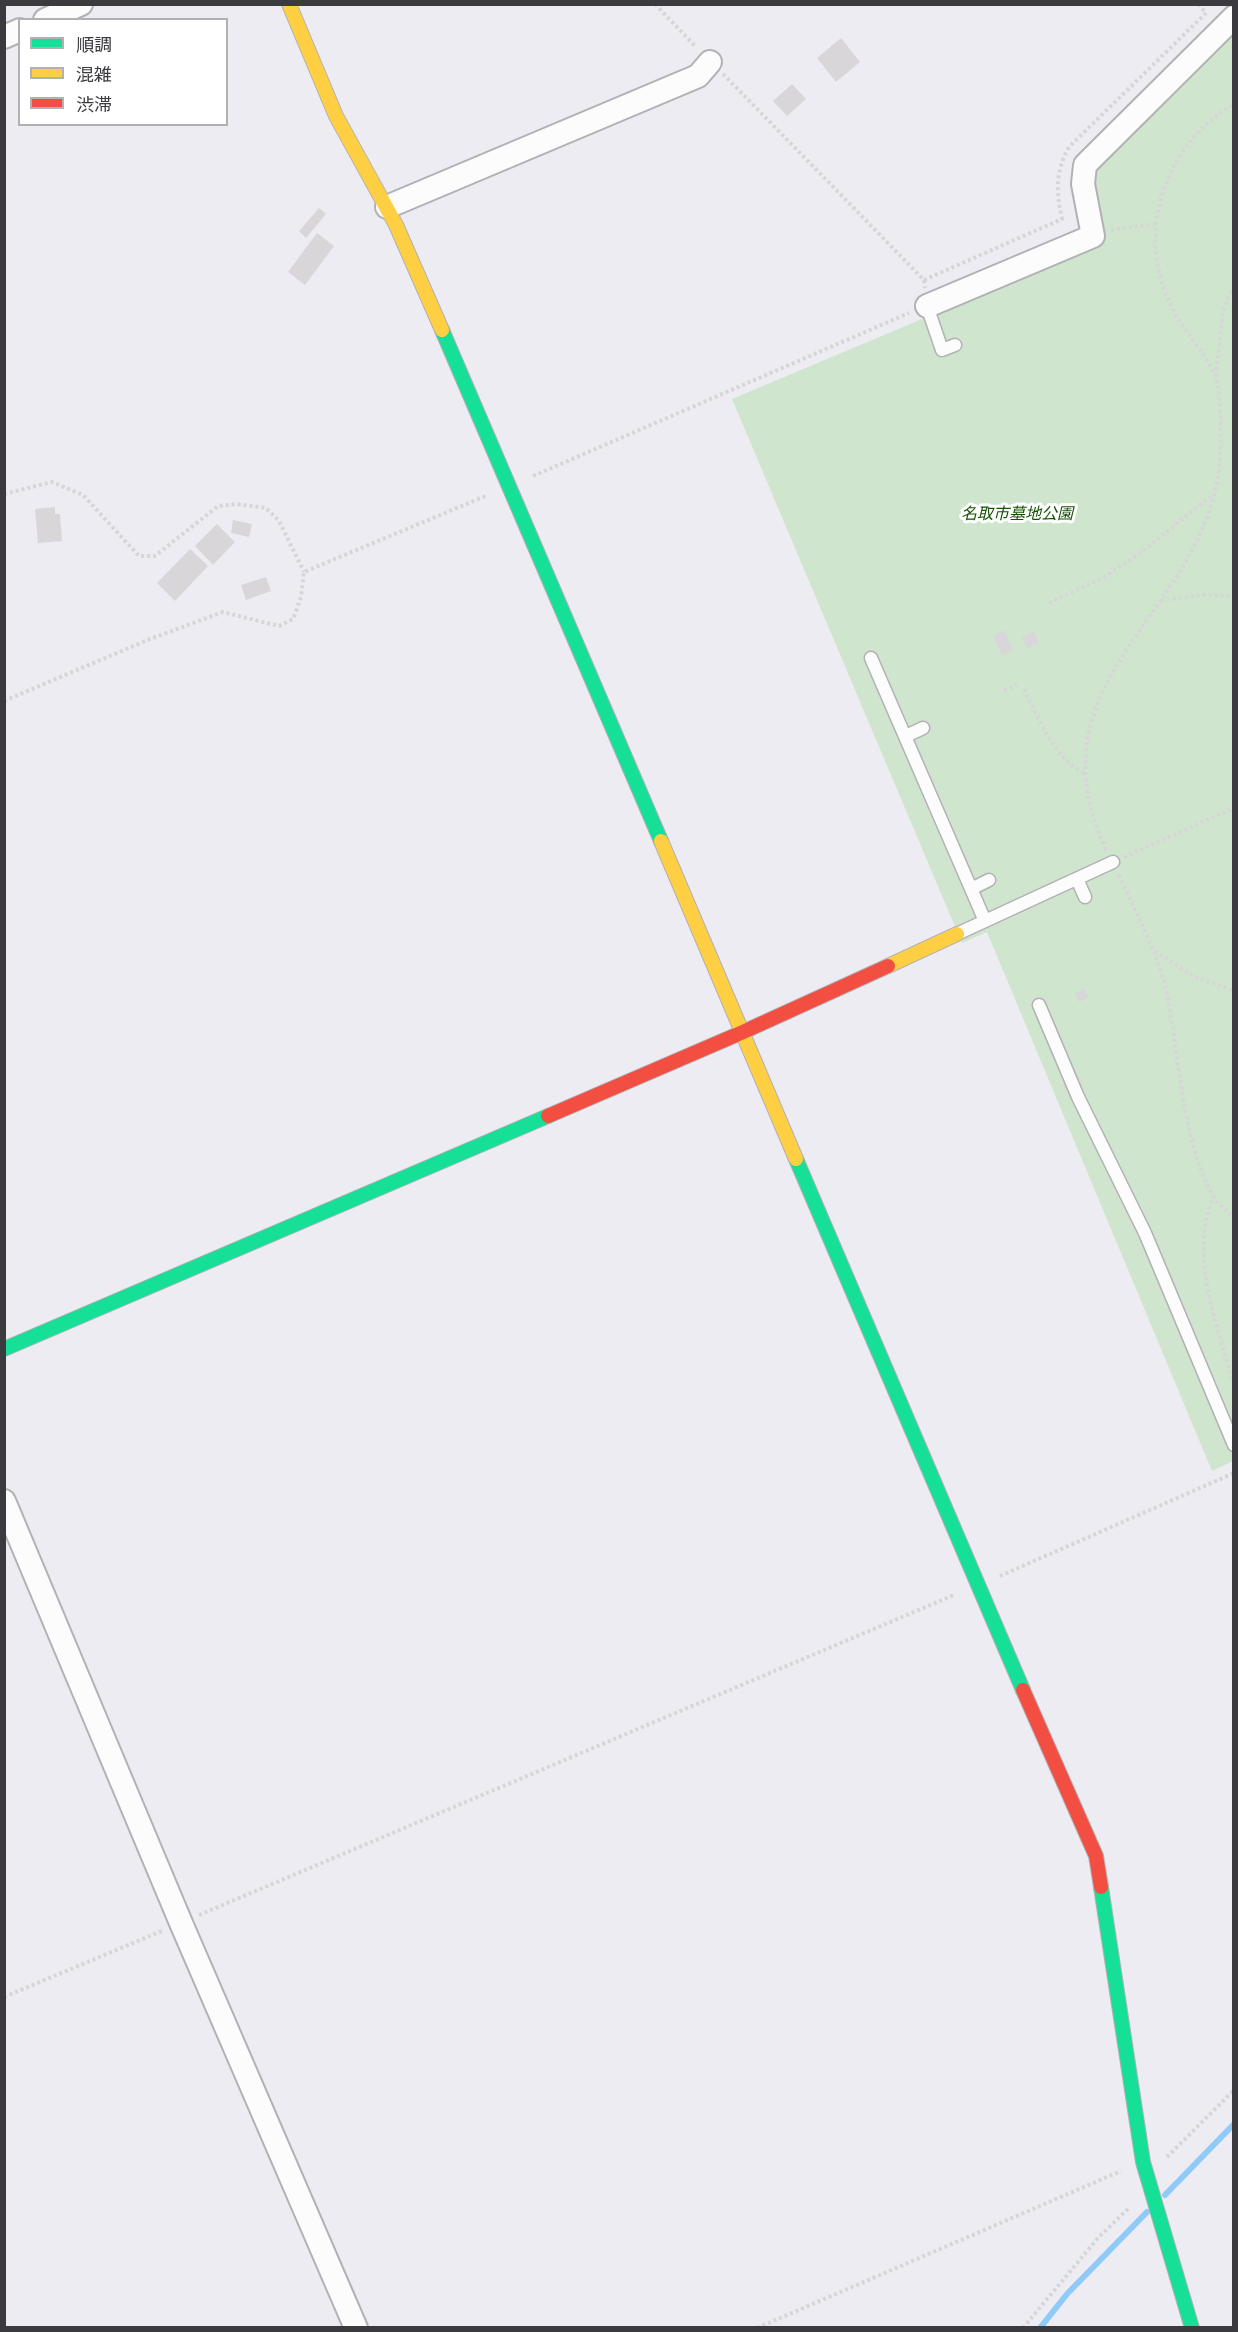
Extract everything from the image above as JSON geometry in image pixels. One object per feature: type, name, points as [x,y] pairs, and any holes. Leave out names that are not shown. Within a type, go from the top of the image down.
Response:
[{"type":"street","points":[[50,18],[81,4]]},
{"type":"street","points":[[289,4],[336,116],[387,207],[511,486],[977,1586],[1096,1856],[1143,2162],[1192,2328]]},
{"type":"street","points":[[927,306],[1093,236],[1083,184],[1085,165],[1230,20]]},
{"type":"street","points":[[4,37],[18,31]]},
{"type":"street","points":[[387,207],[698,76],[710,62]]},
{"type":"street","points":[[4,1349],[743,1032],[957,934]]},
{"type":"street","points":[[4,1501],[181,1923],[356,2328]]},
{"type":"lane","points":[[927,306],[942,350],[955,345]]},
{"type":"lane","points":[[871,658],[985,921]]},
{"type":"lane","points":[[906,736],[923,728]]},
{"type":"lane","points":[[957,934],[1113,862]]},
{"type":"lane","points":[[1077,879],[1085,897]]},
{"type":"lane","points":[[971,889],[989,880]]},
{"type":"lane","points":[[1039,1005],[1078,1097],[1144,1233],[1233,1445]]},
{"type":"path","points":[[304,572],[511,486],[927,306],[924,280],[655,4]]},
{"type":"path","points":[[1216,377],[1175,313],[1162,288],[1156,259],[1155,224],[1166,179],[1182,150],[1197,132],[1233,104]]},
{"type":"path","points":[[1093,236],[1131,226],[1155,224]]},
{"type":"path","points":[[1233,285],[1223,311],[1216,377],[1220,448],[1213,493],[1198,537],[1160,601],[1112,669],[1100,694],[1091,725],[1086,774],[1093,815],[1155,951],[1166,990],[1189,1130],[1214,1195],[1224,1212],[1233,1218]]},
{"type":"path","points":[[4,494],[52,482],[83,495],[139,556],[155,556],[218,506],[237,504],[266,508],[279,521],[304,572],[301,597],[293,619],[279,626],[223,612],[150,639],[4,701]]},
{"type":"path","points":[[1049,603],[1106,576],[1134,557],[1213,493]]},
{"type":"path","points":[[1160,601],[1205,595],[1233,596]]},
{"type":"path","points":[[1004,690],[1017,685]]},
{"type":"path","points":[[1024,690],[1042,726],[1064,759],[1086,774]]},
{"type":"path","points":[[1113,862],[1233,808]]},
{"type":"path","points":[[1155,951],[1194,977],[1233,992]]},
{"type":"path","points":[[1214,1195],[1204,1230],[1206,1273],[1233,1384]]},
{"type":"path","points":[[4,1997],[977,1586],[1233,1473]]},
{"type":"path","points":[[1023,2328],[1098,2238],[1150,2185],[1233,2090]]},
{"type":"path","points":[[757,2328],[1143,2162]]},
{"type":"green space","name":"名取市墓地公園","points":[[1233,28],[1233,1461],[1212,1471],[987,932],[962,943],[732,399],[1093,247],[1092,172]]},
{"type":"building","points":[[841,38],[860,62],[836,82],[817,58]]},
{"type":"building","points":[[792,84],[806,99],[787,116],[773,101]]},
{"type":"building","points":[[319,208],[326,214],[306,238],[299,231]]},
{"type":"building","points":[[317,233],[334,246],[305,285],[288,272]]},
{"type":"building","points":[[55,507],[55,514],[60,514],[62,541],[38,543],[35,509]]},
{"type":"building","points":[[233,520],[252,524],[249,537],[231,533]]},
{"type":"building","points":[[217,524],[235,542],[213,565],[195,546]]},
{"type":"building","points":[[190,549],[208,566],[175,601],[157,583]]},
{"type":"building","points":[[266,577],[271,591],[246,600],[241,585]]},
{"type":"building","points":[[1004,630],[1013,650],[1002,655],[993,635]]},
{"type":"building","points":[[1034,632],[1039,643],[1027,648],[1022,637]]},
{"type":"building","points":[[1084,989],[1088,998],[1079,1002],[1075,993]]},
{"type":"waterway","points":[[1165,2195],[1234,2124]]},
{"type":"waterway","points":[[1040,2328],[1067,2294],[1147,2212]]},
{"type":"traffic: fast","points":[[442,330],[661,841]]},
{"type":"traffic: fast","points":[[4,1349],[548,1116]]},
{"type":"traffic: fast","points":[[796,1159],[1023,1690]]},
{"type":"traffic: fast","points":[[1101,1887],[1143,2162],[1192,2328]]},
{"type":"traffic: slow","points":[[289,4],[336,116],[396,225],[442,330]]},
{"type":"traffic: slow","points":[[661,841],[796,1159]]},
{"type":"traffic: slow","points":[[888,966],[957,934]]},
{"type":"traffic: jam","points":[[548,1116],[743,1032],[888,966]]},
{"type":"traffic: jam","points":[[1023,1690],[1096,1856],[1101,1887]]}]
